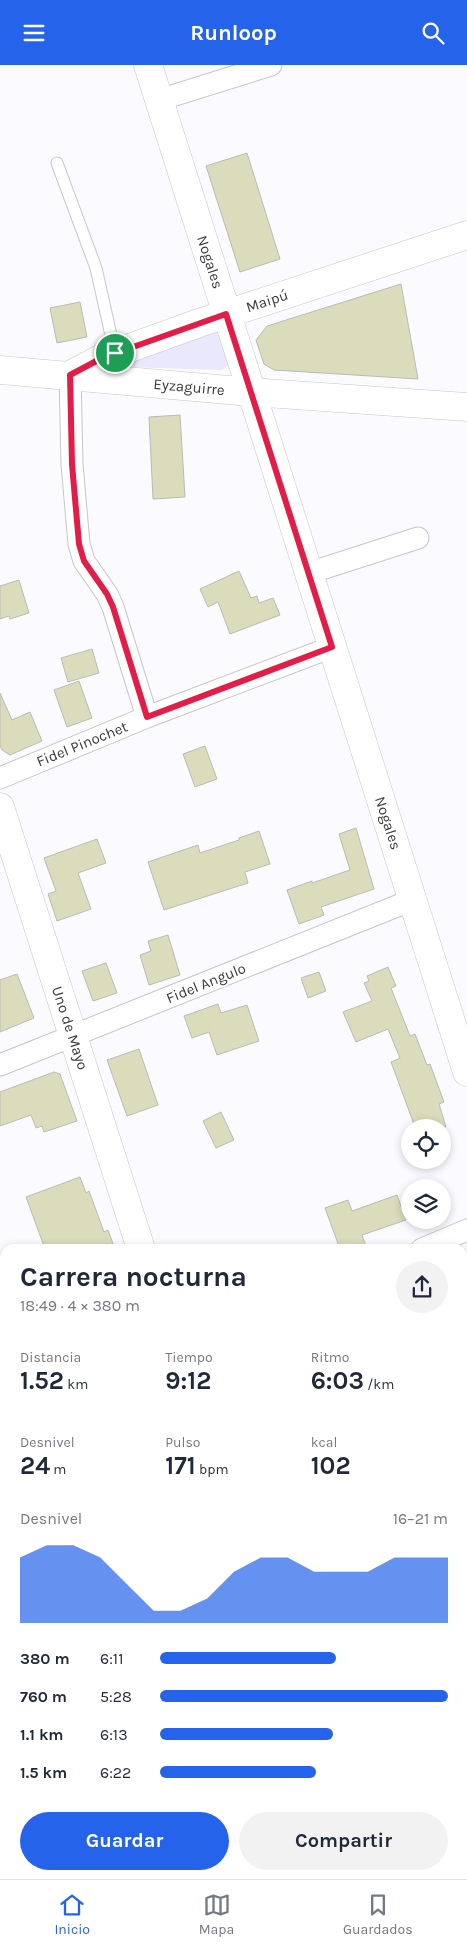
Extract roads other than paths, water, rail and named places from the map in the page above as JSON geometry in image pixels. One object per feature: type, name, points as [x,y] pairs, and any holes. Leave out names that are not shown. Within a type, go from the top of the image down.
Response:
[{"type":"street","name":"Nogales","points":[[148,65],[467,1072]]},
{"type":"street","points":[[159,99],[271,65]]},
{"type":"street","name":"Maipú","points":[[70,375],[115,353],[226,314],[467,235]]},
{"type":"street","name":"Eyzaguirre","points":[[0,370],[251,392],[467,407]]},
{"type":"street","points":[[70,375],[72,464],[79,544],[84,561],[107,594],[113,607],[147,717]]},
{"type":"street","points":[[309,573],[418,538]]},
{"type":"street","name":"Fidel Pinochet","points":[[0,778],[147,717],[332,647]]},
{"type":"street","name":"Uno de Mayo","points":[[0,807],[139,1244]]},
{"type":"street","name":"Fidel Angulo","points":[[0,1065],[412,900]]},
{"type":"street","points":[[434,1244],[467,1230]]},
{"type":"lane","points":[[56,163],[96,268],[115,353]]}]
